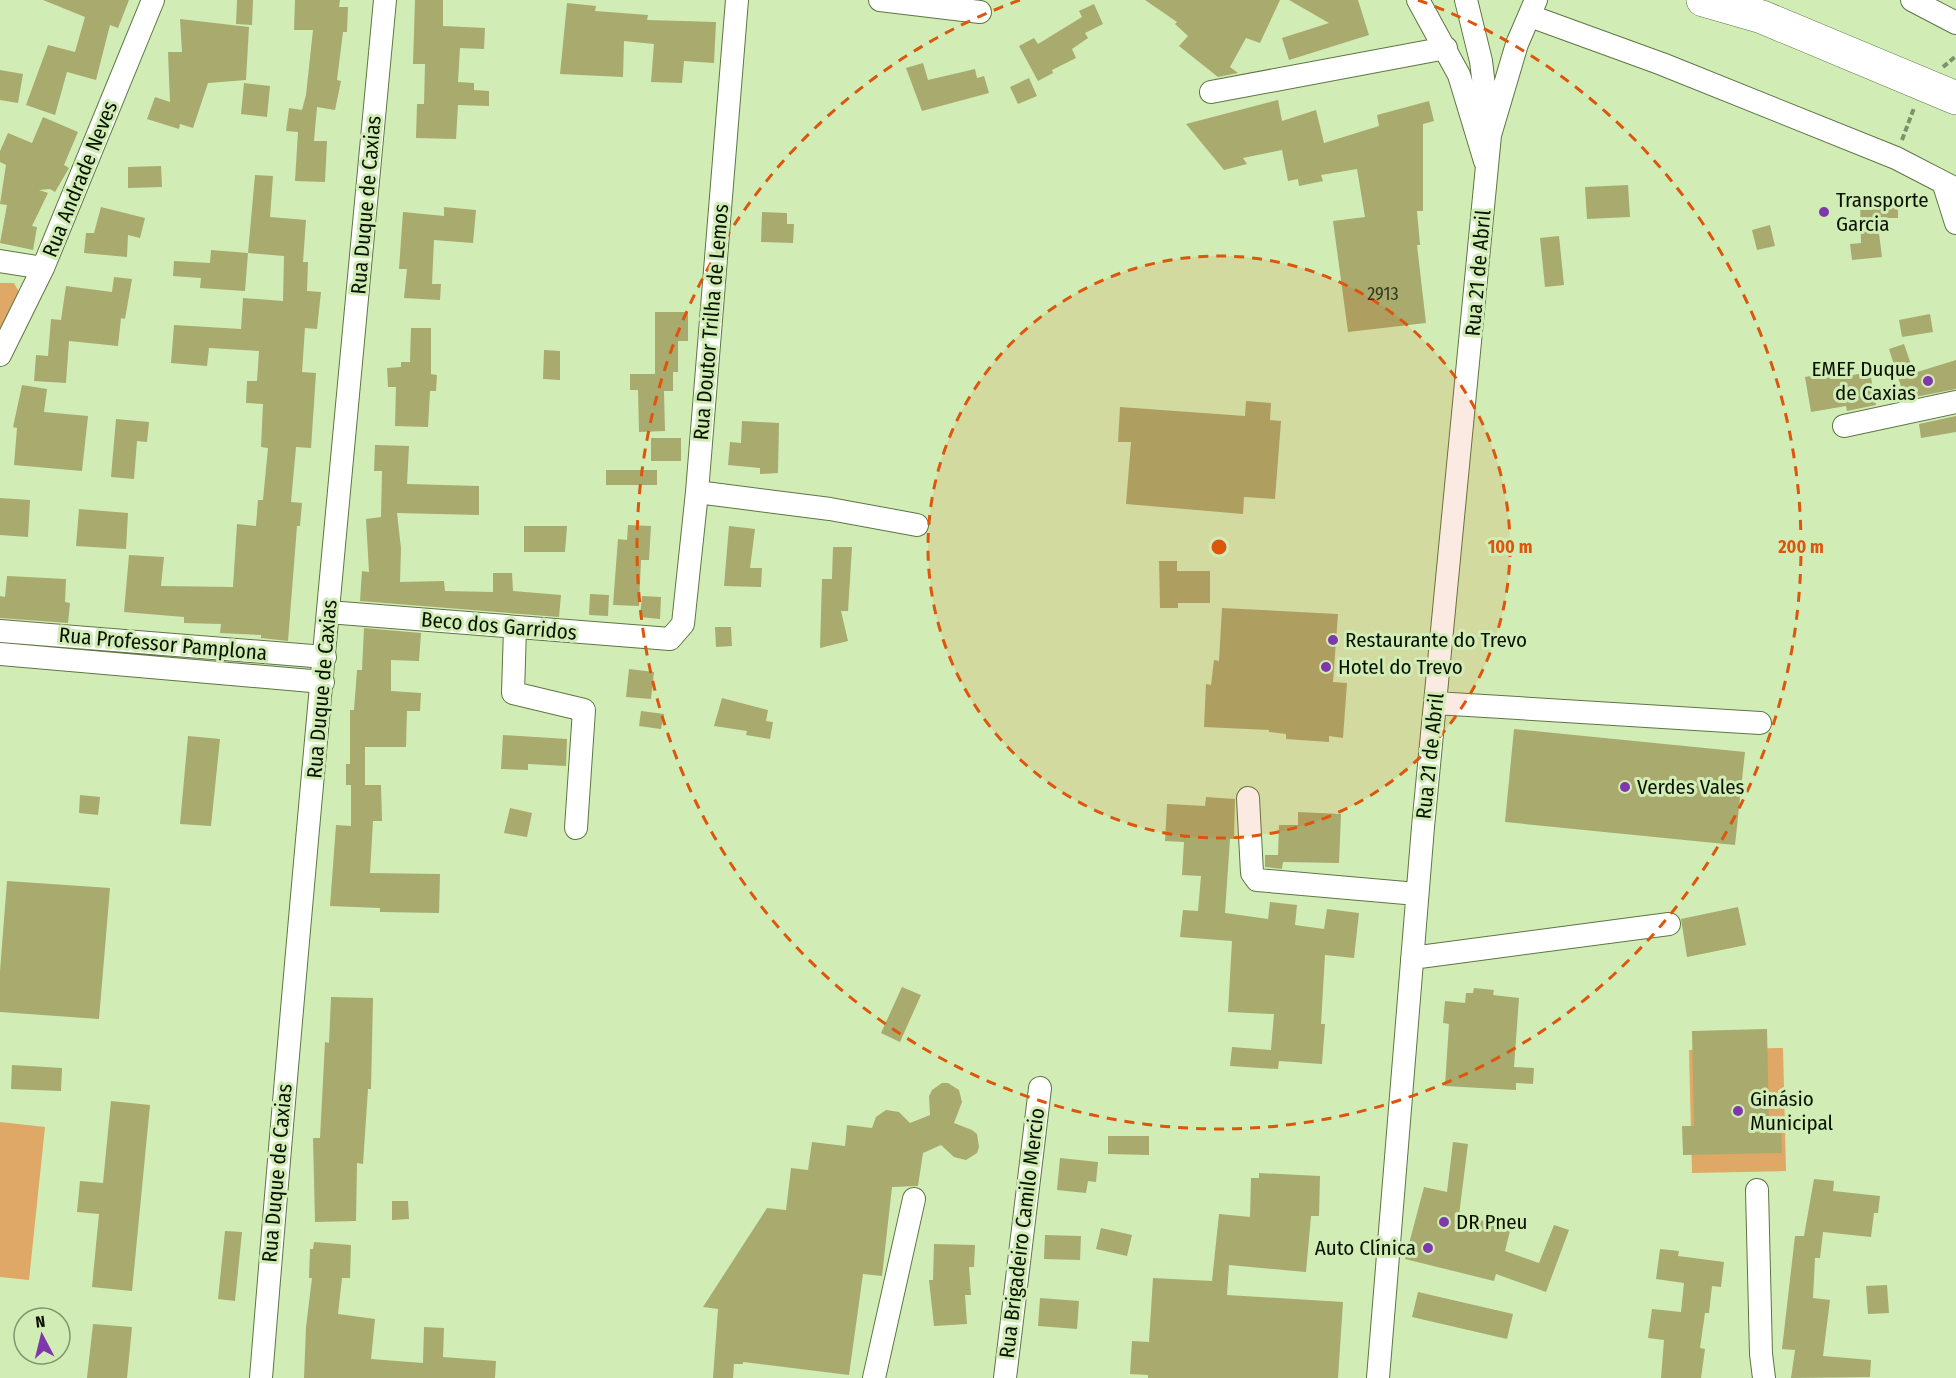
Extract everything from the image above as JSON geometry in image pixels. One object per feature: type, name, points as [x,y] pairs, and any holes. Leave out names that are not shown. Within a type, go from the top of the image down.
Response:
[{"type":"highway","points":[[1703,0],[1749,8],[1956,98]]},
{"type":"street","name":"Rua Andrade Neves","points":[[0,356],[43,268],[153,0]]},
{"type":"street","name":"Rua Duque de Caxias","points":[[261,1378],[289,1030],[385,0]]},
{"type":"street","name":"Rua Doutor Trilha de Lemos","points":[[670,639],[683,624],[697,492],[737,0]]},
{"type":"street","points":[[880,0],[980,12]]},
{"type":"street","points":[[1418,0],[1460,75],[1488,169]]},
{"type":"street","name":"Rua 21 de Abril","points":[[1378,1378],[1417,894],[1488,169],[1490,135],[1480,61],[1472,17],[1466,0]]},
{"type":"street","points":[[1912,0],[1956,23]]},
{"type":"street","points":[[1533,8],[1662,64],[1896,158],[1950,187],[1956,223]]},
{"type":"street","name":"Rua 21 de Abril","points":[[1490,135],[1517,44],[1533,8]]},
{"type":"street","points":[[1211,92],[1446,48]]},
{"type":"street","points":[[0,261],[43,268]]},
{"type":"street","points":[[1844,426],[1956,402]]},
{"type":"street","points":[[697,492],[830,509],[916,525]]},
{"type":"street","name":"Beco dos Garridos","points":[[328,612],[670,639]]},
{"type":"street","points":[[515,628],[513,693],[584,710],[576,828]]},
{"type":"street","name":"Rua Professor Pamplona","points":[[0,631],[325,657]]},
{"type":"street","name":"Rua Professor Pamplona","points":[[0,654],[323,682]]},
{"type":"street","points":[[1436,703],[1760,723]]},
{"type":"street","points":[[1248,798],[1252,873],[1257,880],[1417,894]]},
{"type":"street","points":[[1412,958],[1669,924]]},
{"type":"street","name":"Rua Brigadeiro Camilo Mercio","points":[[1005,1378],[1040,1088]]},
{"type":"street","points":[[1757,1190],[1761,1354],[1764,1378]]},
{"type":"street","points":[[874,1378],[914,1199]]},
{"type":"street","points":[[1748,1378],[1761,1354]]},
{"type":"shaded area","points":[[0,283],[14,283],[20,294],[0,337]]},
{"type":"shaded area","name":"Ginásio Municipal","points":[[1783,1048],[1786,1171],[1692,1173],[1689,1050]]},
{"type":"shaded area","points":[[0,1122],[45,1127],[29,1280],[0,1277]]},
{"type":"building","points":[[43,0],[129,0],[118,28],[110,25],[96,80],[67,72],[55,115],[26,105],[48,45],[75,52],[85,17]]},
{"type":"building","points":[[237,0],[253,0],[252,25],[236,24]]},
{"type":"building","points":[[295,0],[340,0],[339,7],[348,7],[347,32],[343,32],[337,80],[341,81],[335,110],[317,107],[314,141],[327,141],[325,182],[295,181],[298,132],[286,131],[289,108],[302,110],[306,95],[313,30],[294,30]]},
{"type":"building","points":[[415,0],[443,0],[443,26],[485,28],[484,49],[460,48],[458,82],[474,83],[474,90],[489,91],[489,106],[458,105],[456,139],[416,138],[417,104],[424,104],[425,64],[413,64]]},
{"type":"building","points":[[1145,0],[1280,0],[1260,43],[1246,38],[1230,67],[1238,73],[1218,77],[1179,46],[1188,36],[1175,24],[1177,22]]},
{"type":"building","points":[[1289,0],[1358,0],[1369,35],[1289,60],[1282,38],[1329,23]]},
{"type":"building","points":[[567,3],[596,6],[595,11],[648,15],[647,20],[716,22],[714,63],[684,61],[682,83],[651,82],[654,44],[624,41],[623,77],[560,74]]},
{"type":"building","points":[[1094,4],[1103,24],[1085,33],[1088,38],[1072,49],[1076,58],[1052,70],[1053,73],[1038,81],[1019,46],[1034,38],[1038,44],[1082,17],[1079,11]]},
{"type":"building","points":[[180,19],[249,27],[246,80],[208,83],[193,128],[180,124],[179,129],[147,119],[155,97],[170,102],[168,52],[182,52]]},
{"type":"building","points":[[923,63],[928,80],[975,69],[977,78],[984,76],[989,93],[922,111],[906,68]]},
{"type":"building","points":[[0,70],[23,74],[18,103],[0,100]]},
{"type":"building","points":[[1029,78],[1037,96],[1018,104],[1010,87]]},
{"type":"building","points":[[244,83],[270,86],[267,117],[241,114]]},
{"type":"building","points":[[1278,100],[1282,121],[1316,110],[1324,143],[1379,126],[1377,115],[1429,101],[1434,121],[1423,124],[1423,211],[1417,211],[1420,245],[1417,245],[1426,323],[1348,332],[1333,221],[1365,217],[1357,169],[1321,175],[1323,181],[1299,186],[1298,179],[1288,181],[1282,150],[1243,158],[1247,164],[1224,170],[1186,124]]},
{"type":"building","points":[[43,117],[78,132],[64,165],[69,168],[55,192],[50,189],[39,190],[48,193],[32,226],[37,227],[33,250],[0,243],[7,205],[0,204],[6,165],[0,162],[0,151],[8,133],[32,143]]},
{"type":"building","points":[[161,166],[162,187],[128,188],[128,167]]},
{"type":"building","points":[[255,175],[273,176],[270,217],[306,220],[303,262],[308,262],[307,291],[321,292],[317,329],[305,328],[302,372],[316,373],[311,448],[296,447],[291,502],[302,503],[300,526],[297,526],[288,641],[261,638],[261,635],[220,633],[221,624],[184,623],[184,617],[124,612],[129,555],[164,557],[161,586],[233,587],[237,524],[256,526],[258,500],[263,500],[268,448],[261,447],[263,404],[246,403],[247,381],[257,381],[259,351],[209,348],[207,366],[171,363],[174,325],[241,329],[243,298],[283,301],[284,256],[248,253]]},
{"type":"building","points":[[1628,185],[1630,217],[1587,219],[1585,187]]},
{"type":"building","points":[[1898,198],[1898,218],[1877,218],[1882,257],[1852,260],[1850,244],[1861,243],[1860,200]]},
{"type":"building","points":[[101,207],[145,218],[140,238],[128,235],[127,257],[84,253],[86,233],[94,233]]},
{"type":"building","points":[[444,207],[476,210],[473,243],[434,240],[432,284],[441,284],[440,300],[404,298],[407,269],[399,269],[403,212],[444,216]]},
{"type":"building","points":[[762,212],[787,213],[787,224],[794,224],[793,243],[761,242]]},
{"type":"building","points":[[1770,225],[1775,246],[1757,250],[1752,230]]},
{"type":"building","points":[[1559,236],[1564,285],[1545,287],[1540,238]]},
{"type":"building","points":[[211,250],[248,253],[245,291],[200,288],[201,278],[173,276],[174,261],[210,263]]},
{"type":"building","points":[[114,277],[132,279],[125,319],[121,318],[118,346],[69,341],[66,383],[34,381],[36,355],[48,356],[51,319],[61,320],[66,286],[112,292]]},
{"type":"building","points":[[655,312],[688,312],[688,341],[678,341],[678,372],[673,372],[673,391],[664,391],[665,431],[639,432],[638,390],[630,390],[630,374],[655,374]]},
{"type":"building","points":[[1930,314],[1933,332],[1902,337],[1899,320]]},
{"type":"building","points":[[411,328],[431,328],[431,374],[437,375],[436,391],[430,391],[428,427],[395,426],[396,387],[388,387],[387,368],[401,367],[401,362],[410,362]]},
{"type":"building","name":"EMEF Duque de Caxias","points":[[1904,344],[1914,373],[1956,360],[1956,389],[1905,399],[1889,349]]},
{"type":"building","points":[[544,350],[560,351],[560,380],[543,379]]},
{"type":"building","points":[[1870,372],[1876,405],[1847,411],[1846,406],[1811,412],[1805,377],[1829,373],[1830,379]]},
{"type":"building","points":[[22,385],[47,389],[44,412],[88,416],[82,471],[14,465],[17,428],[13,427]]},
{"type":"building","points":[[1246,401],[1271,403],[1270,420],[1281,421],[1275,499],[1244,497],[1243,514],[1126,504],[1131,442],[1118,442],[1120,407],[1245,416]]},
{"type":"building","points":[[1956,416],[1956,432],[1921,438],[1919,424]]},
{"type":"building","points":[[116,419],[149,422],[147,442],[137,441],[134,479],[111,477]]},
{"type":"building","points":[[742,421],[779,423],[778,473],[760,474],[760,468],[728,465],[730,442],[741,443]]},
{"type":"building","points":[[651,438],[681,438],[681,461],[651,461]]},
{"type":"building","points":[[375,445],[409,446],[407,484],[479,486],[479,515],[397,513],[401,548],[400,582],[444,581],[445,591],[493,592],[493,573],[512,573],[513,591],[561,595],[559,617],[360,601],[362,571],[369,572],[366,519],[381,517],[382,471],[374,471]]},
{"type":"building","points":[[606,470],[657,470],[657,485],[606,485]]},
{"type":"building","points":[[0,498],[30,500],[28,537],[0,535]]},
{"type":"building","points":[[79,509],[128,513],[126,549],[76,546]]},
{"type":"building","points":[[628,525],[651,526],[649,560],[641,560],[639,606],[613,605],[618,539],[627,540]]},
{"type":"building","points":[[524,526],[567,526],[565,552],[524,552]]},
{"type":"building","points":[[729,526],[755,529],[750,568],[762,568],[761,587],[724,586]]},
{"type":"building","points":[[833,547],[852,547],[848,611],[841,611],[848,641],[820,648],[822,579],[832,579]]},
{"type":"building","points":[[1159,561],[1177,561],[1177,571],[1210,571],[1210,603],[1178,603],[1178,608],[1160,608]]},
{"type":"building","points":[[7,576],[66,579],[65,602],[70,603],[68,623],[0,618],[0,596],[5,597]]},
{"type":"building","points":[[590,594],[609,595],[608,616],[589,615]]},
{"type":"building","points":[[642,596],[661,597],[660,619],[640,617]]},
{"type":"building","points":[[1222,608],[1338,614],[1333,682],[1347,683],[1343,738],[1329,736],[1329,742],[1286,739],[1286,734],[1269,732],[1269,730],[1204,727],[1206,684],[1211,685],[1214,660],[1219,661]]},
{"type":"building","points":[[715,627],[731,627],[732,646],[716,647]]},
{"type":"building","points":[[364,628],[421,633],[419,661],[391,660],[391,691],[421,693],[420,711],[407,711],[406,747],[365,747],[365,785],[381,785],[382,821],[373,821],[370,873],[440,874],[439,913],[380,912],[380,908],[330,906],[336,825],[351,826],[351,785],[346,785],[346,764],[350,764],[350,710],[354,710],[357,670],[362,670]]},
{"type":"building","points":[[629,669],[654,672],[651,699],[626,697]]},
{"type":"building","points":[[722,698],[768,710],[766,721],[773,722],[770,739],[746,735],[747,731],[714,726]]},
{"type":"building","points":[[641,711],[664,714],[661,729],[639,726]]},
{"type":"building","name":"Verdes Vales","points":[[1514,729],[1745,752],[1735,845],[1505,822]]},
{"type":"building","points":[[503,735],[567,739],[566,766],[528,764],[528,770],[501,769]]},
{"type":"building","points":[[188,736],[220,739],[211,826],[180,824]]},
{"type":"building","points":[[80,795],[100,797],[98,815],[79,813]]},
{"type":"building","points":[[1206,797],[1235,799],[1234,839],[1230,839],[1225,913],[1268,919],[1270,902],[1297,905],[1295,925],[1324,929],[1327,909],[1359,913],[1354,958],[1325,955],[1321,1024],[1325,1024],[1322,1064],[1279,1061],[1278,1069],[1230,1066],[1232,1047],[1271,1050],[1274,1014],[1228,1012],[1232,941],[1180,937],[1183,910],[1198,911],[1201,876],[1182,875],[1184,842],[1165,841],[1167,804],[1205,806]]},
{"type":"building","points":[[510,808],[532,813],[527,837],[504,833]]},
{"type":"building","points":[[1298,812],[1341,814],[1339,863],[1283,862],[1282,869],[1265,867],[1265,855],[1278,855],[1279,825],[1298,825]]},
{"type":"building","points":[[7,881],[110,888],[99,1019],[0,1012],[0,971]]},
{"type":"building","points":[[1738,907],[1746,945],[1687,957],[1681,919]]},
{"type":"building","points":[[902,987],[921,995],[900,1042],[881,1033]]},
{"type":"building","points":[[1474,988],[1494,990],[1493,995],[1519,998],[1514,1067],[1534,1068],[1533,1084],[1516,1083],[1516,1090],[1445,1086],[1449,1024],[1443,1023],[1445,1001],[1465,1003],[1466,993],[1473,993]]},
{"type":"building","points":[[331,997],[373,998],[371,1089],[368,1089],[363,1164],[357,1163],[356,1221],[315,1222],[313,1138],[320,1138],[325,1042],[329,1043]]},
{"type":"building","name":"Ginásio Municipal","points":[[1767,1029],[1769,1125],[1781,1125],[1782,1153],[1683,1155],[1682,1126],[1694,1126],[1692,1031]]},
{"type":"building","points":[[12,1065],[62,1068],[61,1091],[11,1089]]},
{"type":"building","points":[[942,1083],[948,1083],[959,1090],[962,1102],[954,1123],[977,1134],[979,1147],[977,1153],[966,1160],[954,1157],[941,1145],[923,1153],[918,1186],[892,1187],[882,1276],[863,1274],[849,1375],[743,1362],[743,1364],[734,1364],[733,1378],[713,1378],[718,1309],[703,1307],[767,1208],[786,1210],[791,1168],[808,1170],[812,1142],[845,1146],[847,1125],[872,1128],[876,1117],[886,1110],[899,1112],[910,1123],[930,1115],[929,1096],[932,1090]]},
{"type":"building","points":[[111,1101],[150,1105],[132,1291],[92,1287],[99,1214],[77,1212],[80,1181],[103,1183]]},
{"type":"building","points":[[1108,1136],[1149,1136],[1149,1155],[1108,1154]]},
{"type":"building","points":[[1453,1142],[1468,1144],[1459,1215],[1511,1227],[1505,1251],[1539,1263],[1554,1225],[1569,1230],[1546,1292],[1496,1274],[1494,1281],[1405,1259],[1424,1187],[1447,1192]]},
{"type":"building","points":[[1060,1158],[1098,1162],[1096,1182],[1088,1181],[1086,1193],[1057,1190]]},
{"type":"building","points":[[1259,1173],[1320,1176],[1319,1216],[1311,1216],[1306,1272],[1229,1265],[1227,1295],[1343,1302],[1338,1378],[1148,1378],[1148,1375],[1130,1374],[1132,1341],[1149,1342],[1153,1278],[1212,1281],[1219,1214],[1250,1217],[1251,1178],[1259,1178]]},
{"type":"building","points":[[1814,1179],[1834,1181],[1833,1191],[1880,1196],[1878,1213],[1874,1213],[1871,1237],[1823,1232],[1820,1258],[1815,1258],[1813,1298],[1830,1300],[1823,1356],[1871,1360],[1870,1377],[1791,1378],[1795,1350],[1782,1349],[1795,1236],[1804,1236]]},
{"type":"building","points":[[392,1201],[408,1201],[409,1219],[392,1220]]},
{"type":"building","points":[[1101,1228],[1132,1235],[1127,1256],[1096,1249]]},
{"type":"building","points":[[225,1231],[242,1232],[235,1301],[218,1299]]},
{"type":"building","points":[[1045,1235],[1081,1236],[1080,1260],[1044,1259]]},
{"type":"building","points":[[314,1242],[351,1245],[350,1278],[342,1278],[338,1314],[375,1319],[371,1359],[423,1363],[424,1327],[444,1328],[443,1357],[496,1361],[495,1378],[304,1378],[306,1327],[312,1278],[309,1278],[310,1249],[313,1249]]},
{"type":"building","points":[[934,1244],[975,1245],[974,1267],[969,1267],[971,1295],[965,1295],[967,1324],[934,1326],[929,1280],[933,1280]]},
{"type":"building","points":[[1660,1249],[1679,1251],[1678,1256],[1724,1262],[1721,1287],[1712,1286],[1709,1313],[1705,1313],[1700,1348],[1705,1349],[1701,1378],[1661,1378],[1664,1340],[1648,1338],[1652,1309],[1681,1312],[1684,1283],[1656,1279]]},
{"type":"building","points":[[1887,1285],[1889,1313],[1868,1314],[1866,1286]]},
{"type":"building","points":[[1418,1292],[1513,1314],[1507,1339],[1412,1317]]},
{"type":"building","points":[[1040,1298],[1079,1301],[1077,1329],[1038,1326]]},
{"type":"building","points":[[93,1324],[132,1327],[127,1378],[87,1378]]},
{"type":"place","name":"Transporte Garcia","points":[[1824,212]]},
{"type":"place","name":"EMEF Duque de Caxias","points":[[1928,381]]},
{"type":"place","name":"Restaurante do Trevo","points":[[1333,640]]},
{"type":"place","name":"Hotel do Trevo","points":[[1326,667]]},
{"type":"place","name":"Verdes Vales","points":[[1625,787]]},
{"type":"place","name":"Ginásio Municipal","points":[[1738,1111]]},
{"type":"place","name":"DR Pneu","points":[[1444,1222]]},
{"type":"place","name":"Auto Clínica","points":[[1428,1248]]}]
